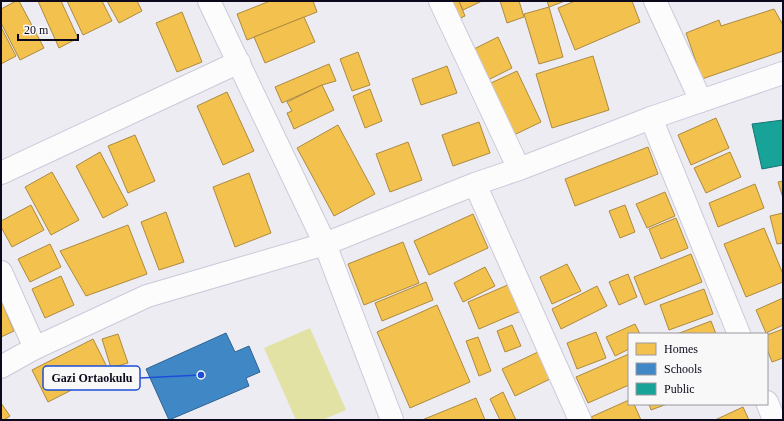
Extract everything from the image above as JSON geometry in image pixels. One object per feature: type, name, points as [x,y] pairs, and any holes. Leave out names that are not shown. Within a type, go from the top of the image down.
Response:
[{"type":"street","points":[[209,1],[325,244],[392,420]]},
{"type":"street","points":[[440,1],[520,169]]},
{"type":"street","points":[[655,1],[701,101]]},
{"type":"street","points":[[1,173],[239,62]]},
{"type":"street","points":[[1,367],[35,348],[147,296],[325,244],[475,184],[520,169],[651,118],[783,73]]},
{"type":"street","points":[[651,118],[739,333]]},
{"type":"street","points":[[475,184],[580,420]]},
{"type":"street","points":[[1,272],[35,348]]},
{"type":"street","points":[[768,405],[774,420]]},
{"type":"green space","points":[[310,328],[346,410],[322,420],[296,420],[264,348]]},
{"type":"building: Homes","points":[[16,1],[19,1],[44,48],[20,60],[1,23],[1,9]]},
{"type":"building: Homes","points":[[38,1],[61,1],[78,38],[59,48]]},
{"type":"building: Homes","points":[[67,1],[102,1],[112,21],[83,35]]},
{"type":"building: Homes","points":[[107,1],[137,1],[142,11],[119,23]]},
{"type":"building: Homes","points":[[270,1],[313,1],[317,12],[247,40],[237,14]]},
{"type":"building: Homes","points":[[448,1],[459,1],[465,16],[456,20]]},
{"type":"building: Homes","points":[[459,1],[482,1],[463,10]]},
{"type":"building: Homes","points":[[500,1],[519,1],[524,17],[507,23]]},
{"type":"building: Homes","points":[[547,1],[565,1],[549,7]]},
{"type":"building: Homes","points":[[575,1],[632,1],[640,22],[575,50],[558,8]]},
{"type":"building: Homes","points":[[549,7],[563,57],[539,64],[524,14]]},
{"type":"building: Homes","points":[[774,9],[783,25],[783,51],[702,79],[686,33],[719,20],[721,26]]},
{"type":"building: Homes","points":[[182,12],[202,62],[177,72],[156,23]]},
{"type":"building: Homes","points":[[304,17],[315,42],[265,63],[254,37]]},
{"type":"building: Homes","points":[[1,27],[16,56],[1,64]]},
{"type":"building: Homes","points":[[498,37],[512,68],[486,81],[472,50]]},
{"type":"building: Homes","points":[[358,52],[370,85],[352,91],[340,59]]},
{"type":"building: Homes","points":[[593,56],[609,110],[552,128],[536,74]]},
{"type":"building: Homes","points":[[329,64],[336,81],[322,85],[282,103],[275,87]]},
{"type":"building: Homes","points":[[447,66],[457,93],[421,105],[412,79]]},
{"type":"building: Homes","points":[[517,71],[541,122],[514,135],[491,83]]},
{"type":"building: Homes","points":[[322,85],[334,110],[294,129],[287,113],[292,111],[287,102]]},
{"type":"building: Homes","points":[[370,89],[382,121],[365,128],[353,96]]},
{"type":"building: Homes","points":[[227,92],[254,151],[223,165],[197,106]]},
{"type":"building: Homes","points":[[716,118],[729,148],[691,165],[678,135]]},
{"type":"building: Homes","points":[[479,122],[490,153],[453,166],[442,135]]},
{"type":"building: Homes","points":[[338,125],[375,194],[334,216],[297,148]]},
{"type":"building: Homes","points":[[135,135],[155,181],[128,193],[108,146]]},
{"type":"building: Homes","points":[[408,142],[422,180],[390,192],[376,154]]},
{"type":"building: Homes","points":[[648,147],[658,174],[575,206],[565,179]]},
{"type":"building: Homes","points":[[100,152],[128,205],[103,218],[76,166]]},
{"type":"building: Homes","points":[[730,152],[741,177],[706,193],[694,168]]},
{"type":"building: Homes","points":[[52,172],[79,220],[51,235],[25,187]]},
{"type":"building: Homes","points":[[249,173],[271,233],[235,247],[213,187]]},
{"type":"building: Homes","points":[[783,181],[783,198],[778,182]]},
{"type":"building: Homes","points":[[755,184],[764,208],[718,227],[709,203]]},
{"type":"building: Homes","points":[[665,192],[675,216],[647,228],[636,204]]},
{"type":"building: Homes","points":[[31,205],[44,230],[12,247],[1,227],[1,221]]},
{"type":"building: Homes","points":[[625,205],[635,232],[620,238],[609,211]]},
{"type":"building: Homes","points":[[166,212],[184,262],[159,270],[141,222]]},
{"type":"building: Homes","points":[[783,213],[783,243],[777,244],[770,216]]},
{"type":"building: Homes","points":[[473,214],[488,248],[429,275],[414,241]]},
{"type":"building: Homes","points":[[676,218],[688,248],[661,259],[649,229]]},
{"type":"building: Homes","points":[[128,225],[147,274],[86,296],[60,251]]},
{"type":"building: Homes","points":[[764,228],[783,274],[783,282],[746,297],[724,244]]},
{"type":"building: Homes","points":[[403,242],[419,283],[364,305],[348,264]]},
{"type":"building: Homes","points":[[50,244],[61,267],[30,282],[18,259]]},
{"type":"building: Homes","points":[[691,254],[702,282],[645,305],[634,277]]},
{"type":"building: Homes","points":[[567,264],[581,291],[552,304],[540,277]]},
{"type":"building: Homes","points":[[485,267],[495,286],[463,302],[454,283]]},
{"type":"building: Homes","points":[[628,274],[637,297],[619,305],[609,282]]},
{"type":"building: Homes","points":[[61,276],[74,305],[45,318],[32,289]]},
{"type":"building: Homes","points":[[426,282],[433,300],[382,321],[375,303]]},
{"type":"building: Homes","points":[[510,284],[521,311],[479,329],[468,302]]},
{"type":"building: Homes","points":[[597,286],[607,306],[561,329],[552,309]]},
{"type":"building: Homes","points":[[704,289],[713,314],[669,330],[660,305]]},
{"type":"building: Homes","points":[[783,298],[783,325],[766,333],[756,310]]},
{"type":"building: Homes","points":[[1,300],[14,331],[1,337]]},
{"type":"building: Homes","points":[[437,305],[470,382],[410,408],[377,332]]},
{"type":"building: Homes","points":[[711,321],[716,333],[680,333]]},
{"type":"building: Homes","points":[[635,324],[640,333],[628,333],[628,350],[615,356],[606,337]]},
{"type":"building: Homes","points":[[512,325],[521,346],[505,352],[497,331]]},
{"type":"building: Homes","points":[[783,329],[783,358],[772,362],[768,352],[768,335]]},
{"type":"building: Homes","points":[[596,332],[606,358],[577,369],[567,343]]},
{"type":"building: Homes","points":[[118,334],[128,363],[111,368],[102,339]]},
{"type":"building: Homes","points":[[478,337],[491,371],[479,376],[466,341]]},
{"type":"building: Homes","points":[[93,339],[109,371],[48,402],[32,370]]},
{"type":"building: Homes","points":[[538,352],[550,379],[515,396],[502,369]]},
{"type":"building: Homes","points":[[628,354],[628,385],[588,403],[576,377]]},
{"type":"building: Homes","points":[[503,392],[516,420],[500,420],[490,399]]},
{"type":"building: Homes","points":[[476,398],[485,420],[422,420]]},
{"type":"building: Homes","points":[[628,400],[628,405],[634,405],[641,420],[593,420],[591,417]]},
{"type":"building: Homes","points":[[1,403],[10,416],[4,420],[1,420]]},
{"type":"building: Homes","points":[[649,405],[664,405],[651,410]]},
{"type":"building: Homes","points":[[743,407],[749,420],[715,420]]},
{"type":"building: Schools","points":[[226,333],[235,352],[249,346],[260,372],[246,378],[249,386],[169,420],[146,369]]},
{"type":"building: Public","points":[[783,120],[783,165],[762,169],[752,124]]},
{"type":"place","name":"Gazi Ortaokulu","points":[[201,375]]}]
